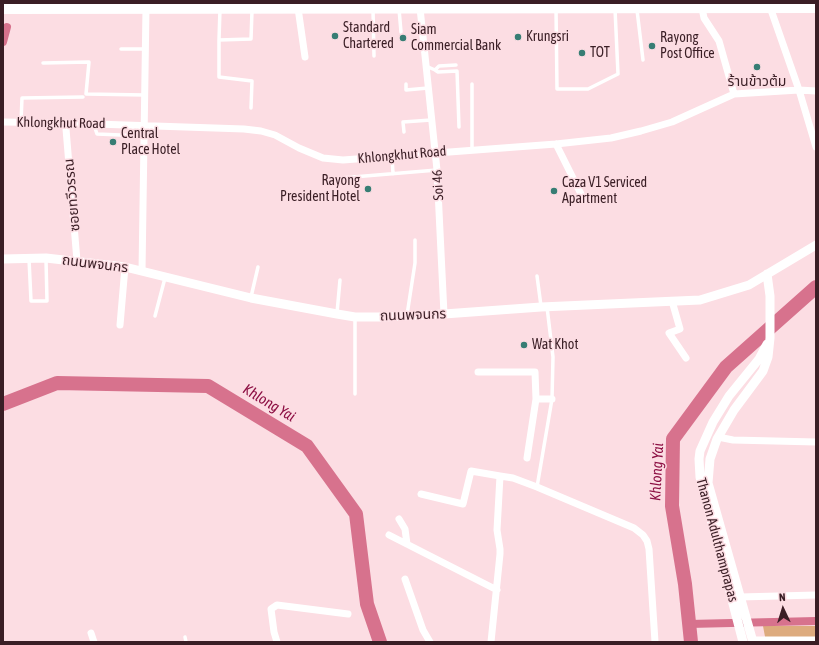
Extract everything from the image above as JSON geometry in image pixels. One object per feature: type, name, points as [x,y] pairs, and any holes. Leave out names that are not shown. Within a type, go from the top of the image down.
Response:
[{"type":"main road","points":[[3,8],[252,8],[290,6],[420,8],[514,5],[556,8],[816,8]]},
{"type":"street","points":[[290,6],[305,57]]},
{"type":"street","points":[[142,272],[146,8]]},
{"type":"street","name":"Soi 46","points":[[420,8],[437,170],[444,314]]},
{"type":"street","points":[[702,8],[704,18],[719,41],[734,94]]},
{"type":"street","points":[[770,8],[816,147]]},
{"type":"street","name":"Khlongkhut Road","points":[[3,122],[244,128],[275,135],[312,153],[332,159],[343,160],[556,144],[611,138],[672,122],[734,94],[798,90],[816,91]]},
{"type":"street","name":"ซอยทวีวรรณ","points":[[66,129],[77,261]]},
{"type":"street","points":[[556,144],[584,200]]},
{"type":"street","name":"ถนนพจนกร","points":[[3,259],[46,258],[125,267],[251,298],[356,317],[444,314],[544,307],[700,300],[748,285],[816,245]]},
{"type":"street","points":[[120,325],[125,267]]},
{"type":"street","name":"Thanon Adulthamprapas","points":[[740,612],[740,597],[708,483],[710,459],[718,437],[734,410],[763,371],[768,357],[770,338],[770,296],[767,274]]},
{"type":"street","points":[[672,301],[680,329],[669,334],[686,358]]},
{"type":"street","name":"Thanon Adulthamprapas","points":[[749,640],[698,469],[700,452],[713,422],[734,389],[762,355],[770,338]]},
{"type":"street","points":[[478,372],[535,372],[536,399],[528,458]]},
{"type":"street","points":[[734,389],[744,397]]},
{"type":"street","points":[[536,399],[552,399]]},
{"type":"street","points":[[718,437],[733,440],[816,442]]},
{"type":"street","points":[[421,494],[463,504],[471,471],[513,478],[634,528],[643,535],[647,541],[649,549],[654,642]]},
{"type":"street","points":[[491,642],[500,549],[497,530],[500,476]]},
{"type":"street","points":[[399,519],[405,530],[407,544]]},
{"type":"street","points":[[390,535],[496,590]]},
{"type":"street","points":[[406,579],[423,630],[430,642]]},
{"type":"street","points":[[740,597],[816,595]]},
{"type":"street","points":[[277,642],[271,609],[276,605],[348,614]]},
{"type":"street","points":[[91,633],[94,642]]},
{"type":"street","points":[[749,640],[816,640]]},
{"type":"lane","points":[[373,7],[374,56]]},
{"type":"lane","points":[[399,7],[401,32]]},
{"type":"lane","points":[[637,7],[643,60]]},
{"type":"lane","points":[[220,8],[219,77],[252,81],[251,108]]},
{"type":"lane","points":[[220,40],[251,39],[252,8]]},
{"type":"lane","points":[[556,8],[557,89],[588,89],[618,74],[615,8]]},
{"type":"lane","points":[[120,49],[146,49]]},
{"type":"lane","points":[[43,63],[89,62],[86,94],[145,95]]},
{"type":"lane","points":[[435,70],[438,66],[456,65]]},
{"type":"lane","points":[[426,66],[438,72],[457,71],[459,127]]},
{"type":"lane","points":[[406,84],[406,90],[428,88]]},
{"type":"lane","points":[[472,84],[472,150]]},
{"type":"lane","points":[[20,122],[22,98],[83,97]]},
{"type":"lane","points":[[404,132],[403,122],[431,120]]},
{"type":"lane","points":[[93,124],[98,134],[144,136]]},
{"type":"lane","points":[[392,156],[393,174]]},
{"type":"lane","points":[[341,178],[437,170]]},
{"type":"lane","points":[[406,315],[415,263],[415,240]]},
{"type":"lane","points":[[29,259],[32,302],[47,301],[46,258]]},
{"type":"lane","points":[[251,298],[258,267]]},
{"type":"lane","points":[[537,276],[544,307],[552,357],[552,399],[537,487]]},
{"type":"lane","points":[[155,316],[165,277]]},
{"type":"lane","points":[[337,314],[340,280]]},
{"type":"lane","points":[[354,394],[356,317]]},
{"type":"lane","points":[[185,637],[186,642]]},
{"type":"shaded area","points":[[763,626],[816,626],[816,642],[766,642]]},
{"type":"waterway","points":[[3,42],[7,27]]},
{"type":"waterway","name":"Khlong Yai","points":[[691,642],[685,584],[672,506],[673,439],[726,367],[816,287]]},
{"type":"waterway","name":"Khlong Yai","points":[[3,404],[57,383],[208,386],[307,446],[356,514],[367,604],[380,642]]},
{"type":"waterway","points":[[689,624],[816,621]]},
{"type":"place","name":"Standard Chartered","points":[[335,36]]},
{"type":"place","name":"Krungsri","points":[[518,37]]},
{"type":"place","name":"Siam Commercial Bank","points":[[403,38]]},
{"type":"place","name":"Rayong Post Office","points":[[652,46]]},
{"type":"place","name":"TOT","points":[[582,53]]},
{"type":"place","name":"ร้านข้าวต้ม","points":[[757,67]]},
{"type":"place","name":"Central Place Hotel","points":[[113,142]]},
{"type":"place","name":"Rayong President Hotel","points":[[368,189]]},
{"type":"place","name":"Caza V1 Serviced Apartment","points":[[554,191]]},
{"type":"place","name":"Wat Khot","points":[[524,345]]}]
